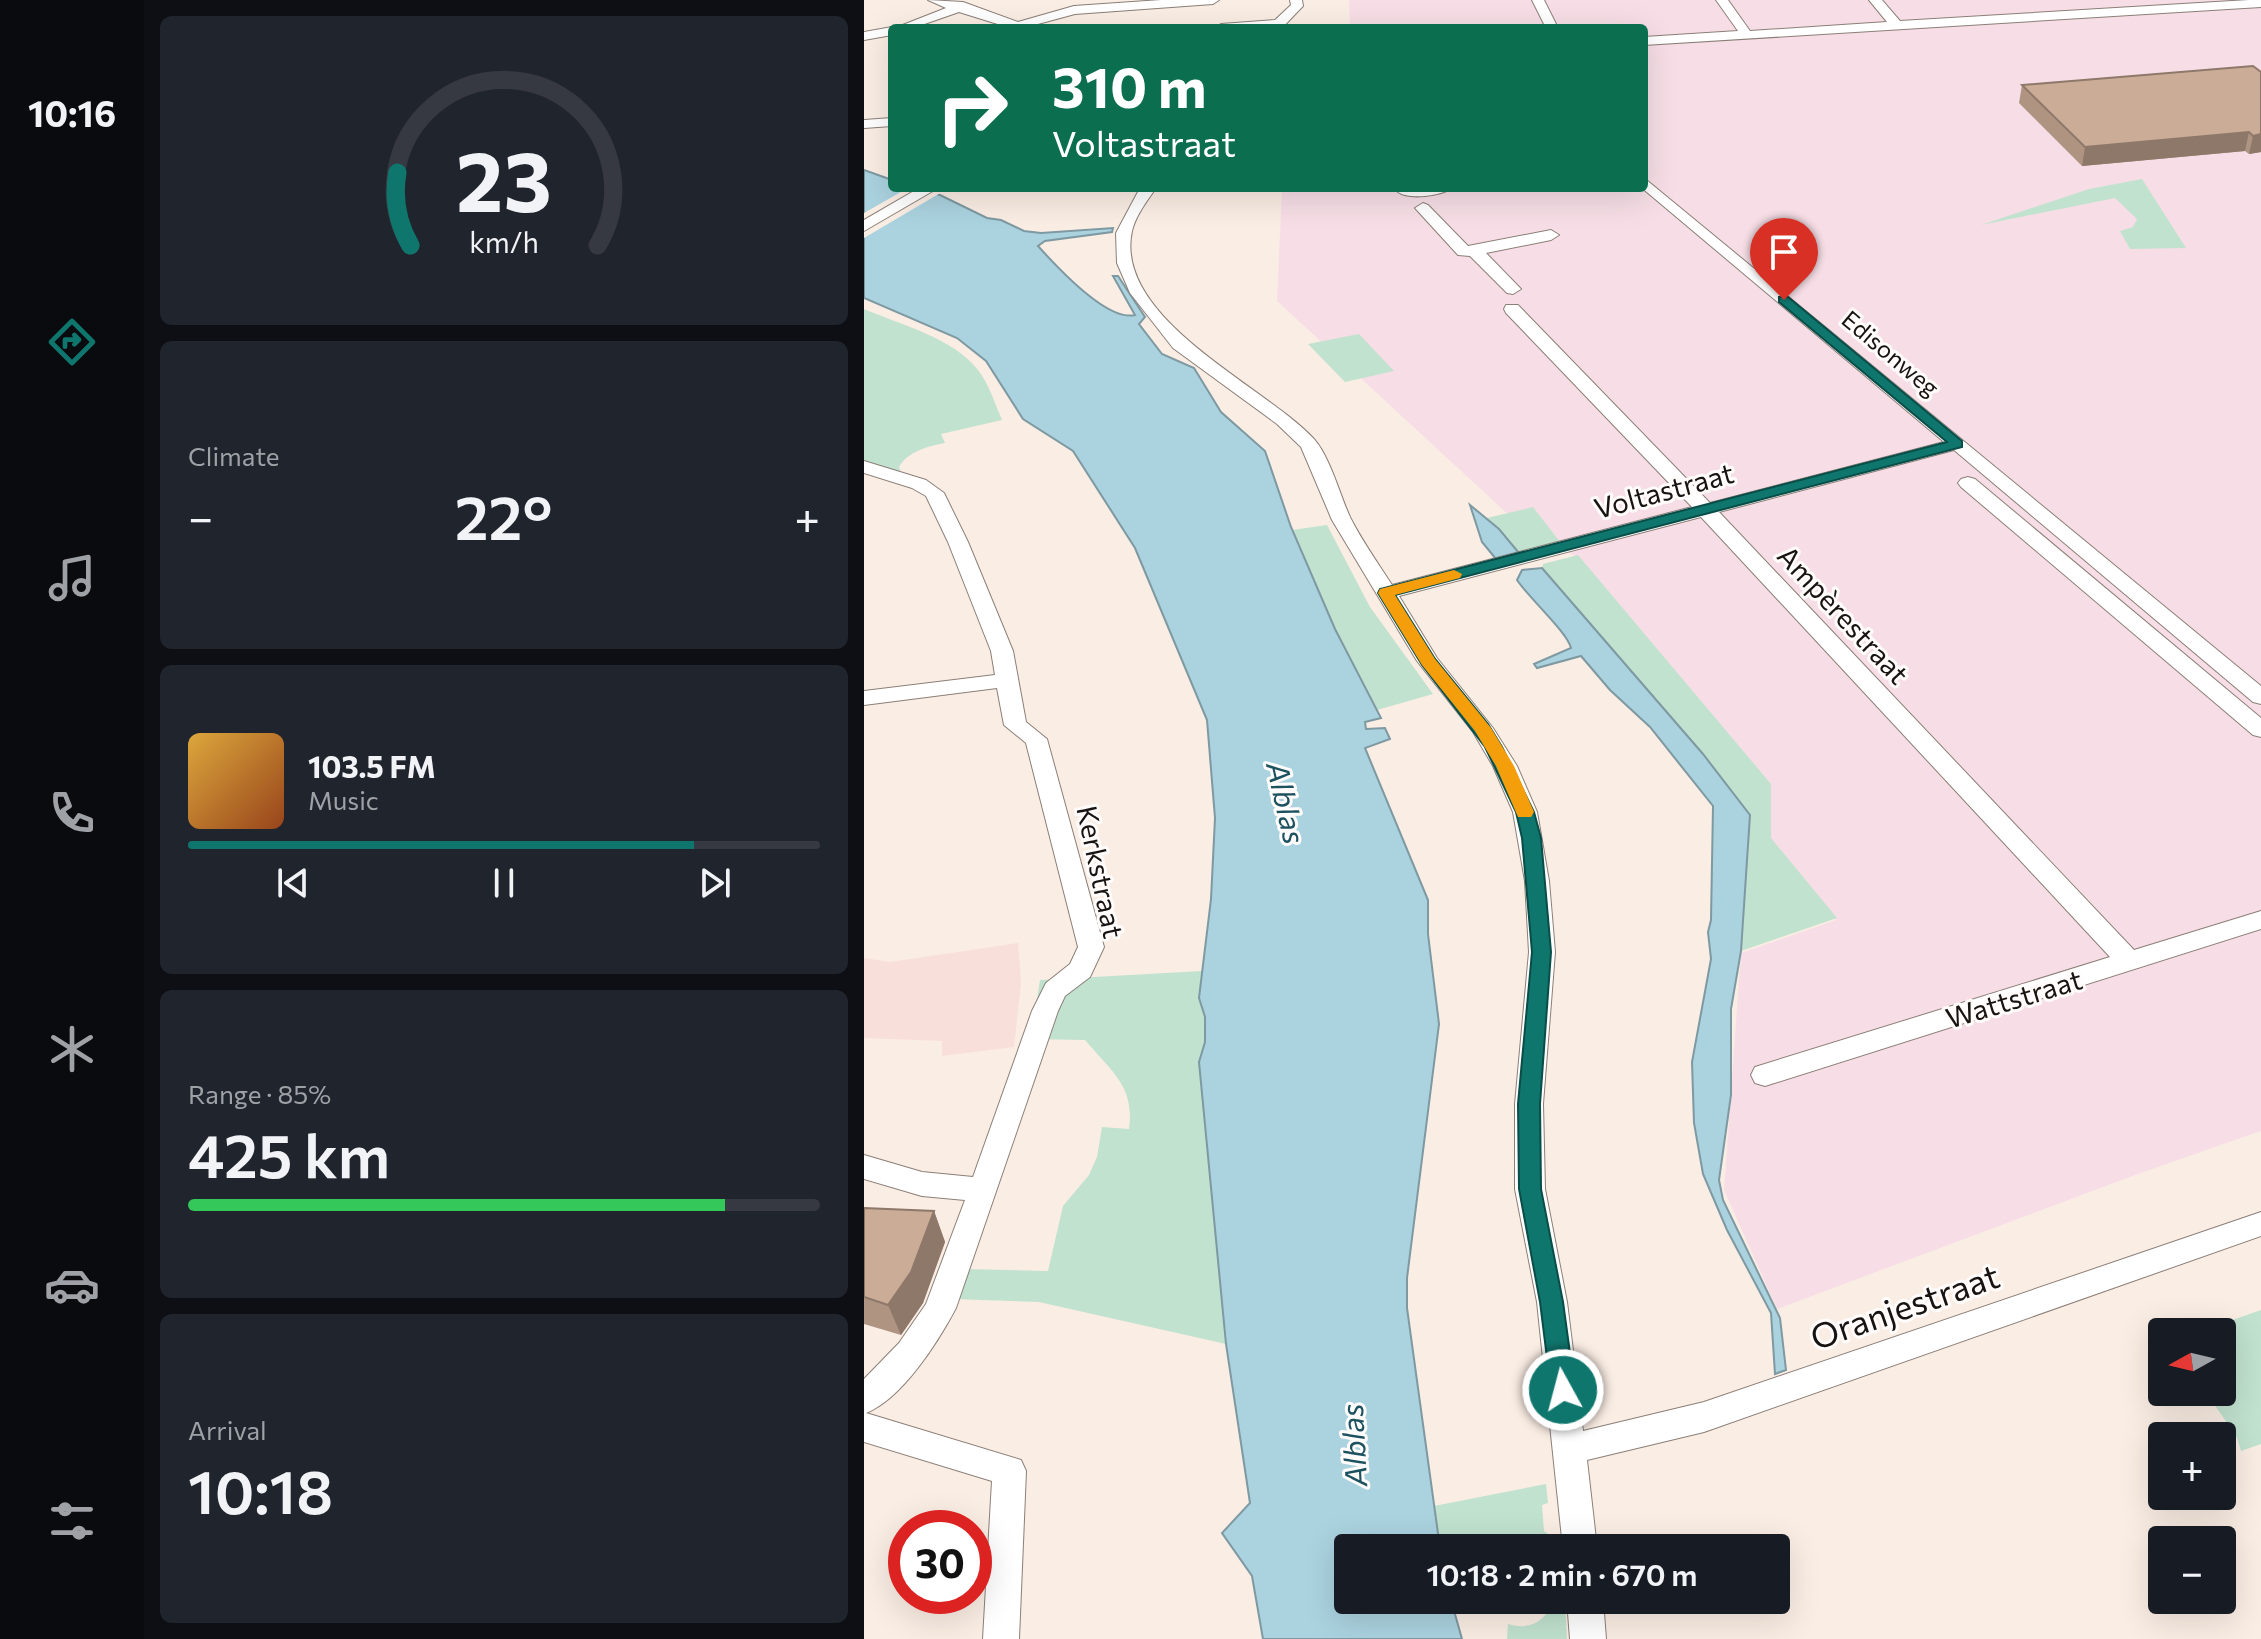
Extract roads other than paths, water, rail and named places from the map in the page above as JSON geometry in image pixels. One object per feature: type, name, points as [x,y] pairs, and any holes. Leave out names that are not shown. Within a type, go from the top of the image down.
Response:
[{"type":"street","points":[[934,0],[968,5],[1004,24]]},
{"type":"street","points":[[1023,24],[1074,10],[1213,0]]},
{"type":"street","points":[[1278,24],[1297,6],[1296,0]]},
{"type":"street","points":[[1538,0],[1550,24]]},
{"type":"street","points":[[1722,0],[1747,35]]},
{"type":"street","points":[[1875,0],[1897,26]]},
{"type":"street","points":[[2060,0],[2075,15]]},
{"type":"street","points":[[1648,41],[2261,3]]},
{"type":"street","points":[[913,24],[968,5]]},
{"type":"street","points":[[868,39],[888,32]]},
{"type":"street","points":[[864,124],[888,122]]},
{"type":"street","name":"Edisonweg","points":[[1648,185],[2258,695]]},
{"type":"street","points":[[864,226],[923,192]]},
{"type":"street","points":[[1145,192],[1129,218],[1123,236],[1123,258],[1135,284],[1167,332],[1283,420],[1309,445],[1342,520],[1428,661],[1490,741],[1520,801],[1531,838],[1542,952],[1529,1104],[1530,1189],[1552,1302],[1579,1534]]},
{"type":"street","name":"Ampèrestraat","points":[[1423,208],[1464,252],[1474,250],[1513,299],[1705,509],[2131,963]]},
{"type":"street","points":[[1474,250],[1551,235]]},
{"type":"street","name":"Voltastraat","points":[[1386,593],[1957,444]]},
{"type":"street","name":"Kerkstraat","points":[[864,467],[919,484],[934,493],[1002,651],[1015,725],[1036,739],[1091,947],[1081,970],[1055,990],[1045,1011],[945,1299],[930,1329],[889,1377],[864,1399]]},
{"type":"street","points":[[1993,474],[1968,483],[2261,730]]},
{"type":"street","points":[[864,698],[1008,680]]},
{"type":"street","name":"Edisonweg","points":[[2222,700],[2258,695]]},
{"type":"street","name":"Wattstraat","points":[[1765,1075],[2261,920]]},
{"type":"street","points":[[864,1167],[922,1184],[982,1190]]},
{"type":"street","name":"Oranjestraat","points":[[1570,1449],[1704,1417],[2261,1224]]},
{"type":"street","points":[[864,1427],[1009,1471],[1001,1639]]},
{"type":"street","points":[[1586,1614],[1588,1639]]},
{"type":"water","name":"Alblas","points":[[864,170],[888,179],[888,192],[940,195],[987,218],[1001,220],[1024,231],[1041,233],[1113,228],[1112,232],[1045,241],[1038,246],[1097,302],[1124,315],[1135,315],[1113,276],[1118,276],[1145,317],[1139,324],[1162,354],[1194,368],[1221,412],[1265,451],[1291,527],[1335,629],[1381,718],[1365,722],[1366,729],[1385,728],[1390,739],[1365,748],[1428,900],[1428,934],[1439,1024],[1407,1278],[1407,1308],[1438,1534],[1334,1534],[1334,1614],[1455,1614],[1462,1639],[1263,1639],[1252,1576],[1222,1533],[1250,1503],[1226,1344],[1199,1062],[1205,1042],[1205,1017],[1199,998],[1211,899],[1215,818],[1207,720],[1135,548],[1073,451],[1023,419],[986,361],[957,338],[864,298]]},
{"type":"water","points":[[1470,505],[1499,529],[1519,553],[1496,559],[1482,542]]},
{"type":"water","points":[[1542,568],[1703,754],[1750,815],[1741,951],[1731,1009],[1731,1095],[1719,1180],[1723,1200],[1780,1318],[1786,1370],[1775,1374],[1771,1313],[1727,1230],[1703,1174],[1694,1123],[1692,1062],[1711,959],[1708,932],[1711,920],[1713,806],[1650,727],[1610,690],[1581,656],[1537,668],[1534,664],[1571,648],[1563,633],[1517,580],[1522,570]]}]
